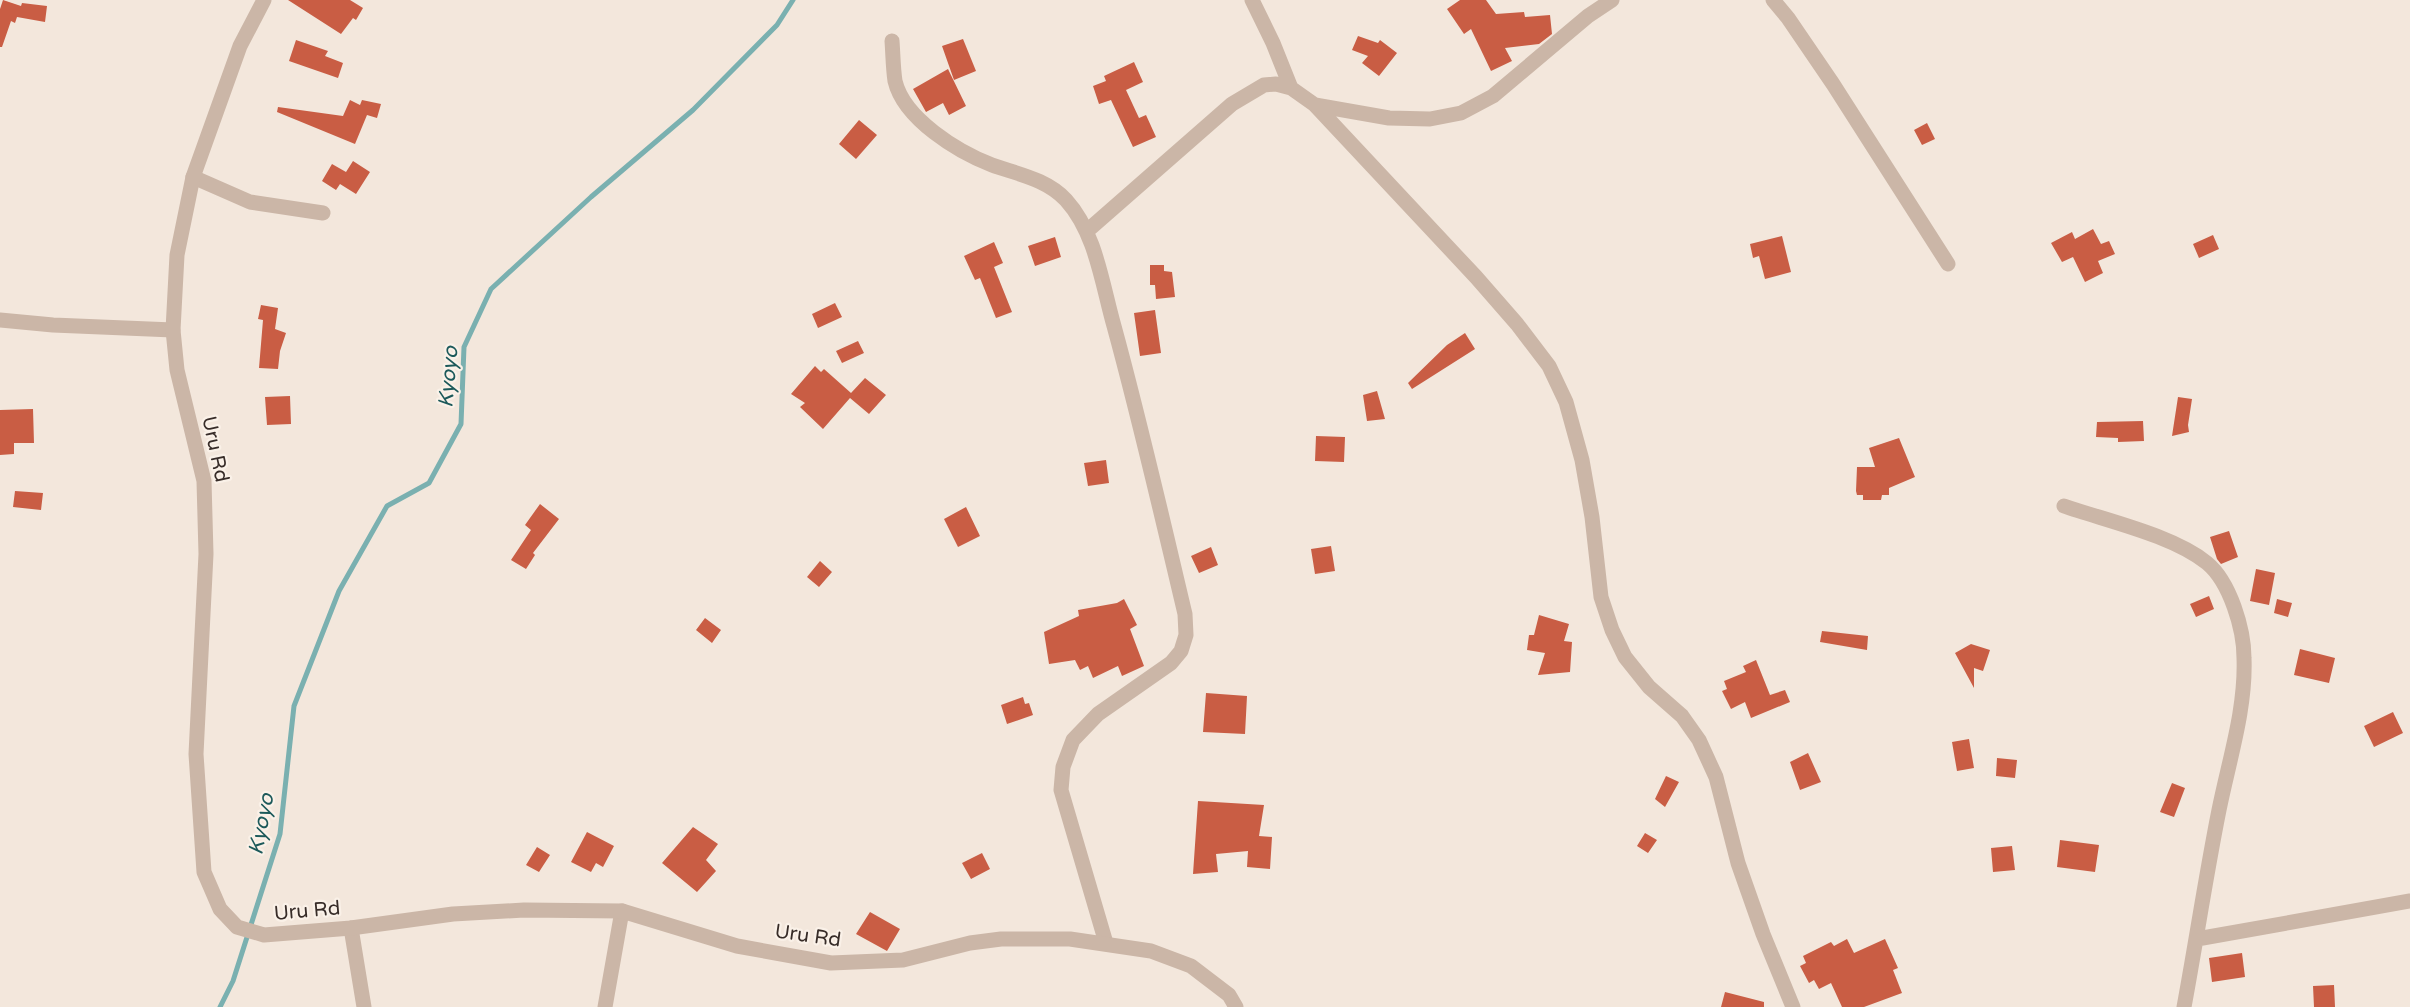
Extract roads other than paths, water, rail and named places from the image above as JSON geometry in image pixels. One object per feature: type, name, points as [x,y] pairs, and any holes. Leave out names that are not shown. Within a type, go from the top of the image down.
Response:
[{"type":"street","name":"Uru Rd","points":[[264,0],[240,46],[193,177],[177,255],[173,330],[177,370],[204,481],[206,554],[196,754],[204,872],[220,909],[237,927],[264,935],[351,928],[453,914],[534,910],[622,911],[737,945],[831,963],[903,960],[970,943],[1002,939],[1070,939],[1151,951],[1191,966],[1229,995],[1236,1007]]},
{"type":"street","points":[[1252,0],[1291,88]]},
{"type":"street","points":[[1315,105],[1389,118],[1430,119],[1461,113],[1493,96],[1588,16],[1612,0]]},
{"type":"street","points":[[1773,0],[1827,75],[1948,264]]},
{"type":"street","points":[[892,40],[896,82],[910,112],[943,138],[965,151],[991,164],[1023,174],[1046,186],[1065,199],[1087,231],[1142,428],[1185,614],[1186,635],[1181,651],[1171,663],[1098,714],[1073,740],[1063,767],[1061,790],[1106,943]]},
{"type":"street","points":[[1087,231],[1232,104],[1264,85],[1276,84],[1291,88],[1315,105],[1476,277],[1517,324],[1549,366],[1566,402],[1582,460],[1592,517],[1601,597],[1612,630],[1625,657],[1649,687],[1682,716],[1699,740],[1716,777],[1742,873],[1793,1007]]},
{"type":"street","points":[[193,177],[250,202],[323,213]]},
{"type":"street","points":[[0,320],[53,325],[173,330]]},
{"type":"street","points":[[2064,506],[2172,542],[2208,564],[2228,593],[2238,618],[2244,658],[2240,715],[2219,812],[2184,1007]]},
{"type":"street","points":[[2197,939],[2410,901]]},
{"type":"street","points":[[605,1007],[622,911]]},
{"type":"street","points":[[351,928],[364,1007]]},
{"type":"waterway","name":"Kyoyo","points":[[220,1007],[233,981],[280,834],[294,706],[339,591],[387,506],[429,483],[461,424],[464,347],[491,289],[591,197],[693,110],[777,25],[793,0]]}]
